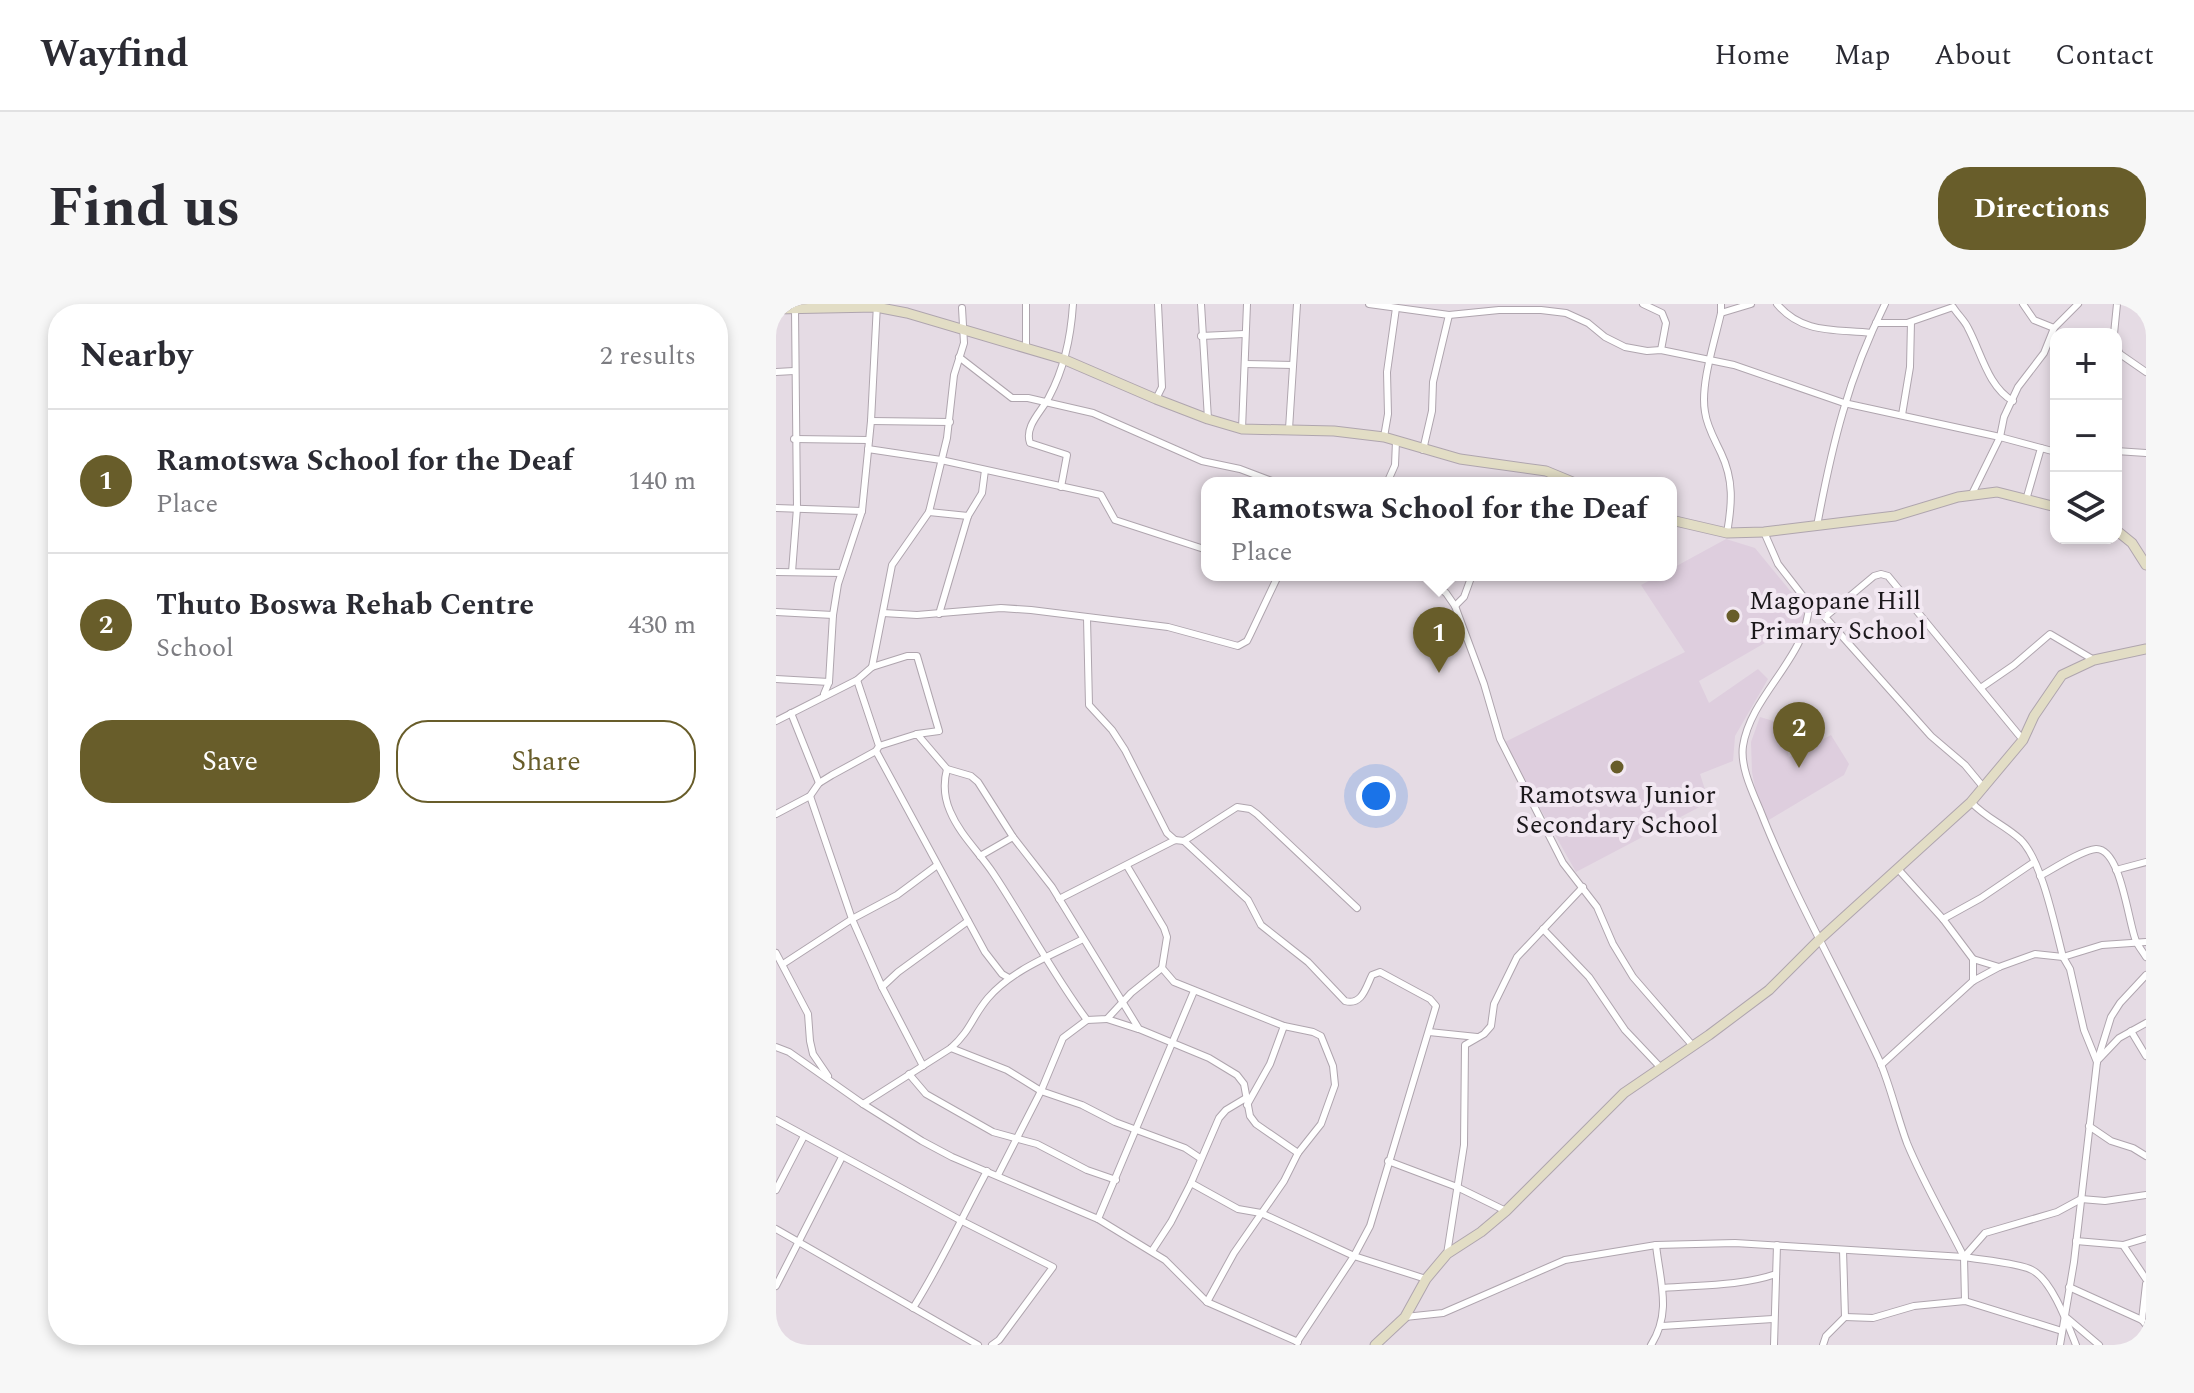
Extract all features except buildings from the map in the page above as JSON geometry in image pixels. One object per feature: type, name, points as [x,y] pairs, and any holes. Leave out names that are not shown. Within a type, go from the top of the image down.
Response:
[{"type":"street","points":[[1026,304],[1026,349]]},
{"type":"street","points":[[1061,487],[1067,455],[1028,440],[1035,418],[1047,402],[1070,338],[1073,304]]},
{"type":"street","points":[[1156,399],[1162,387],[1158,304]]},
{"type":"street","points":[[1201,304],[1208,419]]},
{"type":"street","points":[[1242,429],[1247,304]]},
{"type":"street","points":[[1289,429],[1297,304]]},
{"type":"street","points":[[1369,304],[1449,315],[1538,307],[1566,313],[1625,347],[1710,359],[1791,383],[1844,403],[2050,450]]},
{"type":"street","points":[[1643,304],[1662,313],[1666,323],[1661,350]]},
{"type":"street","points":[[1721,304],[1704,410],[1726,464],[1732,488],[1727,533]]},
{"type":"street","points":[[1721,313],[1751,304]]},
{"type":"street","points":[[1777,304],[1788,317],[1805,326],[1871,333]]},
{"type":"street","points":[[1817,526],[1832,444],[1844,403],[1885,304]]},
{"type":"street","points":[[2023,304],[2034,320],[2054,328],[2078,304]]},
{"type":"street","points":[[2115,328],[2117,304]]},
{"type":"street","points":[[872,667],[892,565],[929,512],[964,343],[962,305]]},
{"type":"street","points":[[824,695],[829,682],[833,615],[841,573],[862,511],[871,421],[876,306]]},
{"type":"street","points":[[776,309],[876,306],[1063,359],[1156,399],[1242,429],[1289,429],[1384,437],[1460,459],[1537,469],[1559,477]]},
{"type":"street","points":[[1384,437],[1388,414],[1391,306]]},
{"type":"street","points":[[1876,323],[1911,322],[1954,306],[1994,380],[2006,397],[2013,401]]},
{"type":"street","points":[[792,572],[797,508],[795,309]]},
{"type":"street","points":[[1423,450],[1432,411],[1433,382],[1449,315]]},
{"type":"street","points":[[1902,415],[1910,367],[1911,322]]},
{"type":"street","points":[[1201,336],[1244,334]]},
{"type":"street","points":[[1972,494],[2000,437],[2004,417],[2018,387],[2044,353],[2050,338]]},
{"type":"street","points":[[2122,355],[2146,372]]},
{"type":"street","points":[[959,357],[1012,398],[1047,402],[1093,413],[1202,461],[1260,477]]},
{"type":"street","points":[[1245,364],[1293,365]]},
{"type":"street","points":[[776,372],[794,371]]},
{"type":"street","points":[[871,421],[950,422]]},
{"type":"street","points":[[794,439],[868,440]]},
{"type":"street","points":[[1389,477],[1395,465],[1396,441]]},
{"type":"street","points":[[2026,500],[2041,448]]},
{"type":"street","points":[[868,449],[941,460],[1101,495],[1115,520],[1201,548]]},
{"type":"street","points":[[2122,451],[2146,453]]},
{"type":"street","points":[[939,614],[968,516],[982,493],[985,470]]},
{"type":"street","points":[[1677,521],[1727,533],[1764,532],[1895,516],[1972,494],[1997,492],[2050,506]]},
{"type":"street","points":[[776,508],[862,511]]},
{"type":"street","points":[[929,512],[968,516]]},
{"type":"street","points":[[1764,532],[1778,564],[1809,604],[1825,617],[1931,736],[1965,765],[1984,788]]},
{"type":"street","points":[[2122,535],[2132,543],[2146,565]]},
{"type":"street","points":[[776,572],[841,573]]},
{"type":"street","points":[[1825,617],[1874,576],[1888,576],[2023,740]]},
{"type":"street","points":[[883,613],[939,614],[1001,608],[1168,627],[1238,646],[1247,641],[1277,581]]},
{"type":"street","points":[[1431,581],[1455,606],[1484,684],[1500,739],[1563,863],[1583,887],[1633,977],[1693,1046]]},
{"type":"street","points":[[1455,606],[1464,597],[1470,581]]},
{"type":"street","points":[[1809,604],[1806,627],[1760,703],[1743,746],[1746,773],[1771,839],[1881,1065],[1907,1142],[1964,1257],[1965,1301]]},
{"type":"street","points":[[776,612],[833,615]]},
{"type":"street","points":[[1087,618],[1089,705],[1125,750],[1161,821],[1175,840]]},
{"type":"street","points":[[1982,687],[2050,634],[2094,660]]},
{"type":"street","points":[[1375,1345],[1405,1317],[1426,1279],[1447,1254],[1506,1211],[1624,1093],[1769,990],[1820,939],[1971,802],[2023,740],[2034,716],[2062,675],[2094,660],[2146,649]]},
{"type":"street","points":[[776,721],[857,680],[872,667],[912,655],[920,661],[925,691],[939,731],[917,734],[877,749],[819,783],[810,796],[776,814]]},
{"type":"street","points":[[776,679],[829,682]]},
{"type":"street","points":[[857,680],[877,749],[936,866],[985,952],[1002,974],[1009,978]]},
{"type":"street","points":[[791,713],[819,783]]},
{"type":"street","points":[[917,734],[947,769],[971,776],[978,782],[1013,837],[1059,899],[1139,1029]]},
{"type":"street","points":[[947,769],[944,791],[949,811],[1087,1020]]},
{"type":"street","points":[[810,796],[852,919],[882,987],[923,1066]]},
{"type":"street","points":[[1971,802],[1986,818],[2019,838],[2034,862],[2063,957],[2070,969],[2084,1030],[2097,1062]]},
{"type":"street","points":[[1184,841],[1237,807],[1250,809],[1357,908]]},
{"type":"street","points":[[980,856],[1013,837]]},
{"type":"street","points":[[776,1047],[789,1052],[863,1104],[932,1146],[1098,1219],[1165,1260],[1207,1302],[1299,1344],[1370,1226],[1436,1010],[1434,1003],[1384,973],[1376,972],[1360,999],[1354,1003],[1345,1001],[1308,962],[1261,925],[1248,900],[1184,841],[1175,840],[1059,899]]},
{"type":"street","points":[[2040,876],[2092,850],[2105,851],[2116,870],[2136,941],[2146,957]]},
{"type":"street","points":[[1943,919],[2034,862]]},
{"type":"street","points":[[2116,870],[2146,862]]},
{"type":"street","points":[[783,964],[852,919],[897,895],[936,866]]},
{"type":"street","points":[[1107,1019],[1131,993],[1162,968],[1167,937],[1159,917],[1127,866]]},
{"type":"street","points":[[1898,869],[1943,919],[1973,959],[1999,967]]},
{"type":"street","points":[[1447,1254],[1464,1145],[1465,1048],[1468,1042],[1484,1034],[1491,1026],[1494,1004],[1517,957],[1583,887]]},
{"type":"street","points":[[882,987],[968,921]]},
{"type":"street","points":[[1543,929],[1589,977],[1625,1030],[1661,1068]]},
{"type":"street","points":[[863,1104],[951,1048],[972,1026],[987,998],[1009,978],[1083,939]]},
{"type":"street","points":[[1881,1065],[1973,981],[1999,967],[2035,954],[2063,957],[2102,945],[2146,942]]},
{"type":"street","points":[[776,953],[808,1014],[813,1054],[833,1083]]},
{"type":"street","points":[[1973,959],[1973,981]]},
{"type":"street","points":[[1162,968],[1174,982],[1194,991],[1284,1026],[1321,1036],[1335,1076],[1335,1085],[1321,1124],[1298,1153],[1284,1181],[1207,1302]]},
{"type":"street","points":[[2060,1345],[2097,1062],[2111,1017],[2146,975]]},
{"type":"street","points":[[1098,1219],[1194,991]]},
{"type":"street","points":[[998,1175],[1041,1091],[1063,1038],[1087,1020],[1107,1019],[1139,1029],[1209,1058],[1237,1075],[1244,1084],[1246,1102],[1256,1124],[1298,1153]]},
{"type":"street","points":[[2097,1062],[2119,1038],[2146,1023]]},
{"type":"street","points":[[1152,1251],[1191,1183],[1219,1118],[1226,1110],[1246,1102],[1270,1064],[1284,1026]]},
{"type":"street","points":[[2131,1031],[2146,1056]]},
{"type":"street","points":[[1429,1032],[1477,1037]]},
{"type":"street","points":[[951,1048],[1007,1070],[1041,1091],[1185,1148],[1200,1158]]},
{"type":"street","points":[[909,1074],[926,1094],[993,1132],[1037,1144],[1087,1170],[1116,1180]]},
{"type":"street","points":[[776,1120],[1053,1267],[999,1340],[992,1345]]},
{"type":"street","points":[[2089,1126],[2111,1141],[2146,1156]]},
{"type":"street","points":[[776,1190],[804,1136]]},
{"type":"street","points":[[776,1286],[842,1157]]},
{"type":"street","points":[[1388,1161],[1457,1187],[1506,1211]]},
{"type":"street","points":[[913,1308],[987,1171]]},
{"type":"street","points":[[1191,1183],[1238,1209],[1261,1213],[1354,1256],[1426,1279]]},
{"type":"street","points":[[1964,1257],[1985,1233],[2057,1212],[2081,1199],[2105,1201],[2146,1196]]},
{"type":"street","points":[[776,1229],[978,1345]]},
{"type":"street","points":[[2076,1241],[2123,1245],[2146,1238]]},
{"type":"street","points":[[1405,1317],[1443,1313],[1565,1260],[1656,1245],[1698,1242],[1777,1245],[1964,1257],[2033,1270],[2042,1279],[2064,1316],[2076,1345]]},
{"type":"street","points":[[1651,1345],[1662,1326],[1663,1288],[1656,1245]]},
{"type":"street","points":[[1774,1345],[1777,1245]]},
{"type":"street","points":[[2069,1287],[2144,1323],[2146,1282],[2123,1245]]},
{"type":"street","points":[[1823,1345],[1826,1336],[1845,1317],[1843,1250]]},
{"type":"street","points":[[1663,1288],[1763,1279],[1776,1274]]},
{"type":"street","points":[[1845,1317],[1873,1318],[1914,1306],[1965,1301],[2062,1331]]},
{"type":"street","points":[[2064,1316],[2099,1345]]},
{"type":"street","points":[[1662,1326],[1773,1319]]},
{"type":"street","points":[[776,1339],[787,1345]]},
{"type":"shaded area","name":"Ramotswa Junior Secondary School","points":[[1726,539],[1755,548],[1806,610],[1803,621],[1699,681],[1709,703],[1758,669],[1768,679],[1735,736],[1733,761],[1700,774],[1709,802],[1576,872],[1503,743],[1685,652],[1641,585],[1649,581],[1677,581],[1677,566]]},
{"type":"shaded area","points":[[1760,717],[1780,723],[1789,757],[1831,735],[1849,764],[1844,775],[1767,821],[1752,772],[1751,742]]},
{"type":"place","name":"Magopane Hill Primary School","points":[[1733,616]]},
{"type":"place","name":"Ramotswa School for the Deaf","points":[[1439,673]]},
{"type":"place","name":"Ramotswa Junior Secondary School","points":[[1617,767]]},
{"type":"place","name":"Thuto Boswa Rehab Centre","points":[[1799,768]]}]
